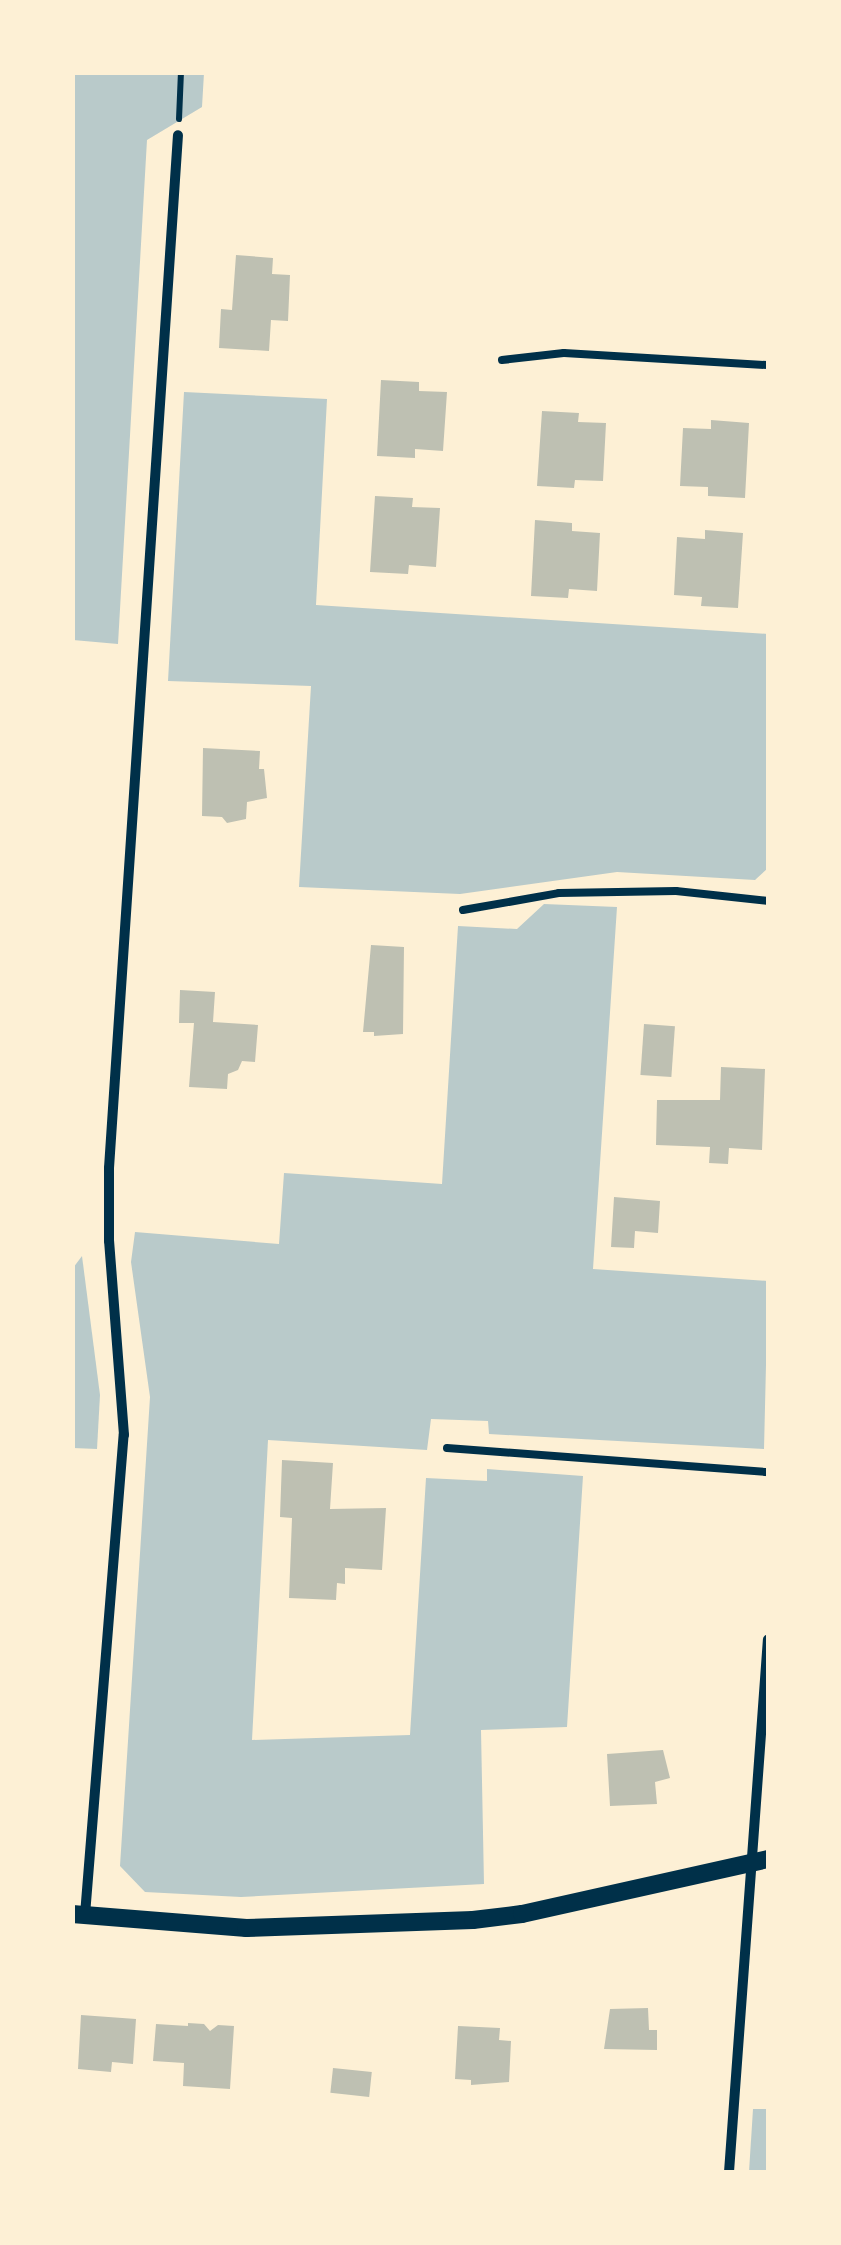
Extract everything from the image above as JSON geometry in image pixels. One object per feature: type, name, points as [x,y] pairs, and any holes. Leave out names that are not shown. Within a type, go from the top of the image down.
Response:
[{"type":"street","points":[[178,135],[109,1168],[109,1241],[124,1435],[79,1914],[246,1928],[473,1920],[760,1861]]},
{"type":"street","points":[[729,2172],[760,1861],[768,1639]]},
{"type":"lane","points":[[502,360],[564,353],[768,365]]},
{"type":"lane","points":[[463,910],[559,893],[676,891],[768,901]]},
{"type":"lane","points":[[447,1448],[768,1472]]},
{"type":"path","points":[[178,135],[181,72]]},
{"type":"shaded area","points":[[72,73],[204,73],[202,107],[147,140],[118,644],[73,640]]},
{"type":"shaded area","points":[[184,392],[327,399],[316,605],[768,634],[768,868],[755,880],[617,872],[460,894],[299,887],[311,686],[168,681]]},
{"type":"shaded area","points":[[544,904],[617,907],[593,1269],[768,1281],[764,1449],[489,1434],[488,1421],[431,1419],[427,1450],[268,1440],[252,1740],[410,1735],[426,1478],[487,1481],[487,1469],[583,1476],[567,1727],[481,1730],[484,1884],[241,1897],[145,1892],[120,1866],[150,1397],[131,1262],[135,1232],[279,1244],[284,1173],[442,1184],[458,926],[517,929]]},
{"type":"shaded area","points":[[82,1256],[100,1395],[97,1449],[73,1448],[73,1268]]},
{"type":"shaded area","points":[[753,2109],[768,2109],[768,2172],[749,2172]]},
{"type":"building","points":[[236,255],[273,258],[272,274],[290,275],[288,321],[271,320],[269,351],[219,348],[221,309],[232,310]]},
{"type":"building","points":[[381,380],[419,382],[419,391],[447,392],[443,451],[415,449],[415,458],[377,456]]},
{"type":"building","points":[[542,411],[579,413],[578,422],[606,423],[603,481],[575,480],[574,488],[537,486]]},
{"type":"building","points":[[711,420],[749,423],[745,498],[708,496],[708,487],[680,486],[683,428],[711,429]]},
{"type":"building","points":[[375,496],[413,498],[412,507],[440,508],[436,567],[409,565],[408,574],[370,572]]},
{"type":"building","points":[[535,520],[572,523],[572,531],[600,533],[597,591],[569,589],[568,598],[531,596]]},
{"type":"building","points":[[705,530],[743,533],[738,608],[701,606],[702,597],[674,595],[677,537],[705,539]]},
{"type":"building","points":[[203,748],[260,751],[259,769],[264,769],[267,798],[247,802],[246,819],[227,823],[222,817],[202,816]]},
{"type":"building","points":[[371,945],[404,947],[403,1034],[374,1036],[374,1032],[363,1032]]},
{"type":"building","points":[[180,990],[215,992],[213,1022],[258,1025],[255,1062],[242,1061],[238,1070],[228,1074],[227,1089],[189,1087],[194,1023],[179,1023]]},
{"type":"building","points":[[644,1024],[675,1026],[671,1077],[640,1075]]},
{"type":"building","points":[[721,1067],[765,1069],[762,1150],[729,1148],[728,1164],[709,1163],[710,1147],[656,1145],[657,1100],[720,1100]]},
{"type":"building","points":[[614,1197],[660,1201],[658,1233],[635,1231],[634,1248],[611,1247]]},
{"type":"building","points":[[282,1460],[333,1463],[330,1509],[386,1508],[382,1570],[345,1568],[345,1584],[337,1583],[336,1600],[289,1598],[292,1518],[280,1517]]},
{"type":"building","points":[[663,1750],[670,1778],[655,1782],[657,1804],[610,1806],[607,1754]]},
{"type":"building","points":[[648,2008],[649,2030],[657,2030],[657,2050],[604,2049],[610,2009]]},
{"type":"building","points":[[81,2015],[136,2019],[133,2064],[112,2062],[111,2072],[78,2069]]},
{"type":"building","points":[[156,2024],[204,2024],[210,2031],[218,2025],[234,2026],[230,2089],[183,2086],[184,2063],[153,2061]]},
{"type":"building","points":[[458,2026],[500,2028],[499,2040],[511,2041],[509,2082],[471,2085],[471,2080],[455,2079]]},
{"type":"building","points":[[333,2068],[372,2072],[369,2097],[330,2093]]}]
